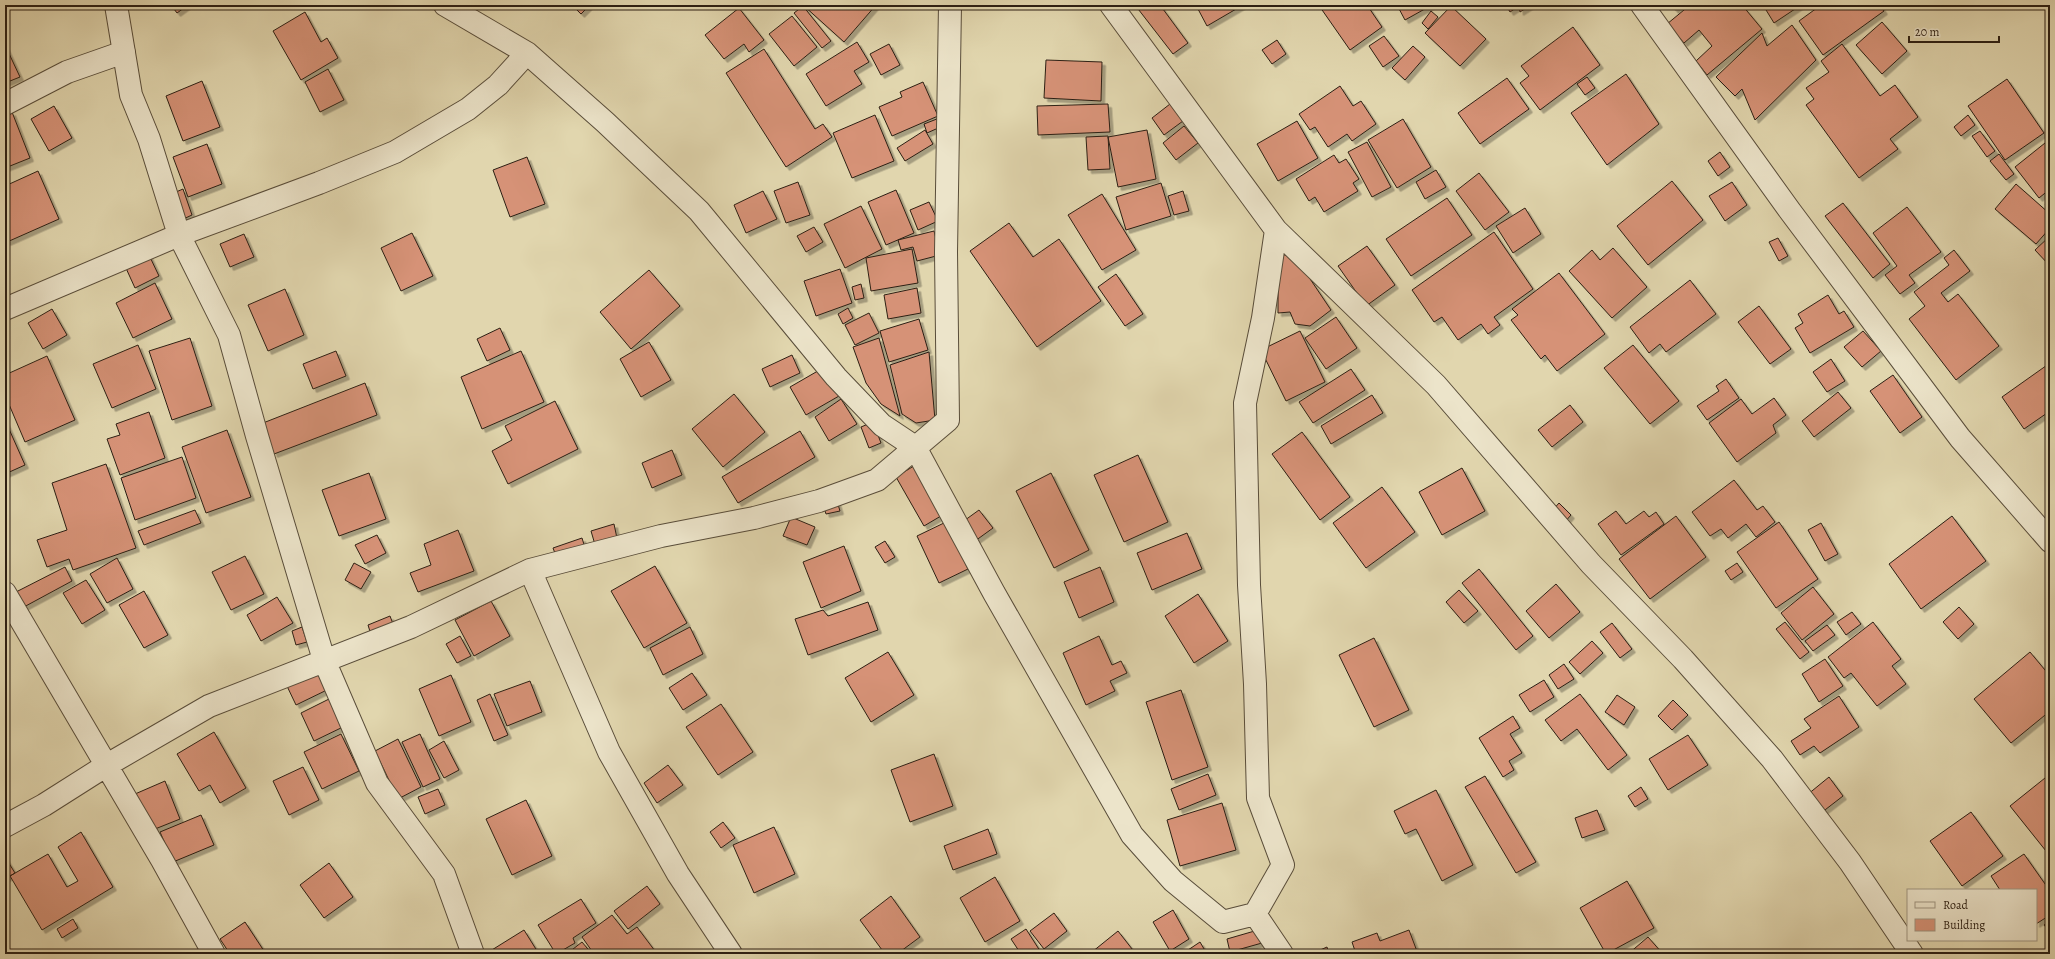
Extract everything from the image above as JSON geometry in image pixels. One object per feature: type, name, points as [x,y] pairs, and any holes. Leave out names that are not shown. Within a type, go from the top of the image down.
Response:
[{"type":"street","points":[[116,5],[132,95],[149,139],[179,235],[229,334],[257,436],[324,660],[377,783],[444,874],[473,954]]},
{"type":"street","points":[[445,5],[527,53],[605,122],[698,211],[836,377],[882,425],[914,447],[994,593],[1132,835],[1173,881],[1223,922],[1255,914],[1283,865],[1258,798],[1255,684],[1249,585],[1246,403],[1263,318],[1276,230]]},
{"type":"street","points":[[5,826],[44,805],[107,765],[209,706],[411,627],[530,570],[661,536],[754,518],[820,501],[877,480],[914,447],[948,420],[946,252],[950,5]]},
{"type":"street","points":[[1111,5],[1276,230],[1436,385],[1591,564],[1683,660],[1772,759],[1850,862],[1912,954]]},
{"type":"street","points":[[1642,5],[1790,211],[1960,438],[2050,541]]},
{"type":"street","points":[[5,104],[67,72],[124,52]]},
{"type":"street","points":[[5,309],[179,235],[279,199],[396,152],[468,109],[498,85],[527,53]]},
{"type":"street","points":[[530,570],[609,752],[678,874],[731,954]]},
{"type":"street","points":[[5,593],[107,765],[214,954]]},
{"type":"street","points":[[1255,914],[1282,954]]},
{"type":"building","points":[[171,5],[188,5],[177,13]]},
{"type":"building","points":[[572,5],[590,5],[581,14]]},
{"type":"building","points":[[803,5],[876,5],[844,42]]},
{"type":"building","points":[[1135,5],[1160,5],[1188,43],[1173,54]]},
{"type":"building","points":[[1205,5],[1243,5],[1207,26],[1198,9]]},
{"type":"building","points":[[1323,5],[1367,5],[1382,27],[1350,50],[1320,7]]},
{"type":"building","points":[[1397,5],[1432,5],[1405,20]]},
{"type":"building","points":[[1506,5],[1531,5],[1520,12],[1519,6],[1510,12]]},
{"type":"building","points":[[1671,5],[1681,5],[1675,10]]},
{"type":"building","points":[[1690,5],[1742,5],[1762,29],[1707,75],[1696,61],[1712,46],[1699,30],[1684,43],[1667,24]]},
{"type":"building","points":[[1763,5],[1801,5],[1774,23]]},
{"type":"building","points":[[1821,5],[1880,5],[1884,11],[1823,55],[1799,21]]},
{"type":"building","points":[[803,6],[831,41],[822,48],[794,13]]},
{"type":"building","points":[[1451,6],[1486,39],[1460,66],[1425,33]]},
{"type":"building","points":[[739,8],[764,40],[749,52],[744,44],[724,59],[705,35]]},
{"type":"building","points":[[1431,11],[1438,17],[1428,29],[1422,23]]},
{"type":"building","points":[[305,12],[321,42],[327,38],[338,58],[301,80],[273,31]]},
{"type":"building","points":[[792,16],[817,47],[794,66],[769,34]]},
{"type":"building","points":[[1882,22],[1907,51],[1882,74],[1856,45]]},
{"type":"building","points":[[1792,25],[1816,60],[1755,120],[1742,89],[1735,96],[1716,77],[1762,33],[1767,46]]},
{"type":"building","points":[[1573,27],[1600,65],[1540,110],[1520,83],[1529,76],[1521,66]]},
{"type":"building","points":[[1384,36],[1399,56],[1383,67],[1369,46]]},
{"type":"building","points":[[1277,40],[1286,54],[1272,64],[1262,50]]},
{"type":"building","points":[[857,42],[869,62],[854,71],[862,84],[826,106],[806,74]]},
{"type":"building","points":[[889,44],[900,65],[881,75],[870,54]]},
{"type":"building","points":[[1842,44],[1880,96],[1895,85],[1918,117],[1890,139],[1898,149],[1859,178],[1806,105],[1814,99],[1806,88],[1829,72],[1821,61]]},
{"type":"building","points":[[5,45],[20,77],[5,83]]},
{"type":"building","points":[[1413,46],[1425,57],[1405,80],[1392,68]]},
{"type":"building","points":[[764,49],[815,129],[823,124],[832,137],[786,167],[726,73]]},
{"type":"building","points":[[1046,60],[1102,62],[1101,101],[1044,98]]},
{"type":"building","points":[[328,69],[344,100],[320,112],[305,82]]},
{"type":"building","points":[[1626,74],[1659,124],[1607,165],[1571,113]]},
{"type":"building","points":[[1587,77],[1595,88],[1585,95],[1577,84]]},
{"type":"building","points":[[1507,78],[1529,109],[1480,144],[1458,113]]},
{"type":"building","points":[[2007,79],[2044,133],[2005,160],[1968,106]]},
{"type":"building","points":[[202,81],[220,127],[183,141],[166,96]]},
{"type":"building","points":[[923,82],[938,116],[892,136],[879,107],[902,97],[900,92]]},
{"type":"building","points":[[1340,86],[1353,106],[1361,101],[1376,124],[1352,141],[1347,134],[1328,147],[1315,127],[1310,130],[1299,114]]},
{"type":"building","points":[[1108,104],[1110,132],[1038,135],[1037,106]]},
{"type":"building","points":[[1170,104],[1183,121],[1164,135],[1152,118]]},
{"type":"building","points":[[54,106],[72,138],[49,151],[31,119]]},
{"type":"building","points":[[12,112],[30,158],[5,168],[5,115]]},
{"type":"building","points":[[875,115],[894,161],[852,178],[833,133]]},
{"type":"building","points":[[1968,115],[1975,125],[1961,136],[1954,127]]},
{"type":"building","points":[[942,117],[945,125],[927,133],[924,124]]},
{"type":"building","points":[[1403,119],[1431,167],[1397,188],[1368,140]]},
{"type":"building","points":[[1297,121],[1318,158],[1278,181],[1257,144]]},
{"type":"building","points":[[1184,126],[1198,143],[1176,160],[1163,143]]},
{"type":"building","points":[[925,130],[933,144],[905,161],[897,148]]},
{"type":"building","points":[[1147,130],[1156,179],[1118,187],[1108,137]]},
{"type":"building","points":[[1980,131],[1995,151],[1987,157],[1972,136]]},
{"type":"building","points":[[1108,136],[1110,169],[1088,170],[1086,137]]},
{"type":"building","points":[[2050,139],[2050,189],[2039,198],[2015,167]]},
{"type":"building","points":[[1367,142],[1391,187],[1372,197],[1348,152]]},
{"type":"building","points":[[207,144],[222,184],[188,197],[173,157]]},
{"type":"building","points":[[1720,152],[1730,167],[1718,176],[1708,161]]},
{"type":"building","points":[[1999,154],[2014,174],[2006,180],[1990,161]]},
{"type":"building","points":[[1334,155],[1339,163],[1346,159],[1359,179],[1353,183],[1358,191],[1324,212],[1315,197],[1309,201],[1296,179]]},
{"type":"building","points":[[527,157],[545,204],[510,217],[493,170]]},
{"type":"building","points":[[1436,170],[1446,187],[1425,199],[1416,182]]},
{"type":"building","points":[[38,171],[59,219],[7,242],[5,238],[5,186]]},
{"type":"building","points":[[1479,173],[1509,212],[1485,230],[1456,191]]},
{"type":"building","points":[[1672,181],[1703,220],[1648,265],[1617,226]]},
{"type":"building","points":[[798,182],[810,215],[786,223],[774,191]]},
{"type":"building","points":[[1732,182],[1747,205],[1725,221],[1709,196]]},
{"type":"building","points":[[1161,183],[1171,216],[1126,230],[1116,197]]},
{"type":"building","points":[[2016,184],[2050,214],[2050,228],[2036,244],[1995,209]]},
{"type":"building","points":[[183,189],[192,215],[179,221],[169,195]]},
{"type":"building","points":[[896,190],[914,233],[886,245],[868,202]]},
{"type":"building","points":[[763,191],[777,219],[746,233],[734,205]]},
{"type":"building","points":[[1183,191],[1189,211],[1174,215],[1168,196]]},
{"type":"building","points":[[1102,194],[1136,250],[1102,270],[1068,215]]},
{"type":"building","points":[[1447,198],[1472,235],[1411,276],[1386,239]]},
{"type":"building","points":[[2050,200],[2050,210],[2045,204]]},
{"type":"building","points":[[929,202],[938,221],[918,230],[910,210]]},
{"type":"building","points":[[1843,203],[1890,264],[1873,278],[1825,216]]},
{"type":"building","points":[[861,206],[882,249],[845,268],[824,224]]},
{"type":"building","points":[[1907,207],[1941,252],[1909,275],[1915,283],[1900,294],[1885,275],[1897,266],[1873,233]]},
{"type":"building","points":[[1525,208],[1541,234],[1513,253],[1496,226]]},
{"type":"building","points":[[1009,223],[1033,257],[1059,239],[1101,301],[1037,347],[970,251]]},
{"type":"building","points":[[814,227],[823,242],[806,252],[797,236]]},
{"type":"building","points":[[934,231],[940,255],[917,261],[913,247],[901,250],[898,240]]},
{"type":"building","points":[[1494,232],[1533,289],[1494,317],[1500,325],[1488,334],[1481,324],[1458,340],[1442,317],[1434,322],[1412,290]]},
{"type":"building","points":[[412,233],[433,276],[401,291],[381,248]]},
{"type":"building","points":[[244,234],[254,257],[230,267],[220,244]]},
{"type":"building","points":[[2050,236],[2050,266],[2035,250]]},
{"type":"building","points":[[1778,238],[1788,256],[1779,261],[1769,242]]},
{"type":"building","points":[[1367,246],[1395,285],[1366,306],[1338,266]]},
{"type":"building","points":[[1613,248],[1647,287],[1612,318],[1569,271],[1592,250],[1600,260]]},
{"type":"building","points":[[912,249],[918,283],[871,291],[866,258]]},
{"type":"building","points":[[1954,250],[1970,271],[1941,293],[1948,302],[1958,294],[1999,346],[1956,380],[1909,319],[1925,306],[1914,292],[1949,265],[1944,258]]},
{"type":"building","points":[[1281,254],[1296,258],[1331,310],[1310,326],[1295,324],[1290,312],[1278,313],[1278,272]]},
{"type":"building","points":[[149,255],[159,276],[135,288],[125,266]]},
{"type":"building","points":[[840,269],[852,303],[816,316],[804,281]]},
{"type":"building","points":[[649,270],[680,306],[631,349],[600,312]]},
{"type":"building","points":[[1559,273],[1605,334],[1557,371],[1545,355],[1541,359],[1511,320],[1518,315],[1512,309]]},
{"type":"building","points":[[1116,274],[1143,314],[1125,326],[1098,287]]},
{"type":"building","points":[[1690,280],[1716,314],[1666,352],[1660,344],[1649,353],[1630,327]]},
{"type":"building","points":[[155,283],[172,319],[133,338],[116,303]]},
{"type":"building","points":[[861,284],[864,298],[855,300],[852,287]]},
{"type":"building","points":[[917,288],[921,313],[888,319],[884,295]]},
{"type":"building","points":[[285,289],[304,335],[268,351],[248,305]]},
{"type":"building","points":[[1828,295],[1839,314],[1844,311],[1854,327],[1810,353],[1795,328],[1803,323],[1798,314]]},
{"type":"building","points":[[1759,306],[1791,349],[1770,364],[1738,322]]},
{"type":"building","points":[[848,308],[853,318],[843,324],[838,314]]},
{"type":"building","points":[[52,309],[67,335],[43,349],[28,323]]},
{"type":"building","points":[[869,313],[879,333],[855,345],[845,325]]},
{"type":"building","points":[[1336,317],[1357,348],[1326,369],[1305,338]]},
{"type":"building","points":[[919,319],[928,350],[889,362],[880,331]]},
{"type":"building","points":[[500,328],[510,350],[487,361],[477,339]]},
{"type":"building","points":[[1300,331],[1325,382],[1286,401],[1261,350]]},
{"type":"building","points":[[1863,331],[1881,351],[1862,367],[1844,347]]},
{"type":"building","points":[[190,338],[212,406],[172,420],[149,351]]},
{"type":"building","points":[[879,338],[900,416],[881,404],[866,383],[853,347]]},
{"type":"building","points":[[649,342],[671,380],[641,397],[620,359]]},
{"type":"building","points":[[138,345],[156,389],[112,408],[93,364]]},
{"type":"building","points":[[1633,345],[1679,401],[1650,424],[1604,368]]},
{"type":"building","points":[[336,351],[346,376],[313,389],[303,364]]},
{"type":"building","points":[[521,351],[544,402],[482,429],[461,377]]},
{"type":"building","points":[[929,352],[935,420],[916,423],[902,414],[890,365]]},
{"type":"building","points":[[792,355],[800,373],[770,387],[762,369]]},
{"type":"building","points":[[47,356],[75,420],[25,442],[5,395],[5,375]]},
{"type":"building","points":[[1831,359],[1845,381],[1827,392],[1813,372]]},
{"type":"building","points":[[2050,363],[2050,411],[2024,429],[2002,397]]},
{"type":"building","points":[[823,368],[839,396],[806,415],[790,387]]},
{"type":"building","points":[[1351,369],[1365,390],[1313,423],[1299,402]]},
{"type":"building","points":[[1893,375],[1922,417],[1900,433],[1870,391]]},
{"type":"building","points":[[1726,379],[1739,398],[1707,420],[1697,406],[1719,391],[1716,386]]},
{"type":"building","points":[[365,383],[377,415],[274,454],[263,423]]},
{"type":"building","points":[[1838,392],[1851,408],[1814,437],[1802,421]]},
{"type":"building","points":[[734,394],[765,432],[723,467],[692,429]]},
{"type":"building","points":[[1372,395],[1383,413],[1331,444],[1321,426]]},
{"type":"building","points":[[1774,398],[1786,415],[1773,425],[1776,433],[1737,462],[1709,423],[1741,399],[1752,414]]},
{"type":"building","points":[[841,399],[857,424],[829,441],[815,417]]},
{"type":"building","points":[[555,401],[578,449],[508,484],[492,451],[512,440],[505,426]]},
{"type":"building","points":[[1570,405],[1583,422],[1552,447],[1538,430]]},
{"type":"building","points":[[149,412],[165,458],[120,475],[107,439],[120,435],[116,424]]},
{"type":"building","points":[[5,420],[25,465],[5,474]]},
{"type":"building","points":[[873,422],[881,443],[869,448],[861,427]]},
{"type":"building","points":[[227,430],[251,497],[206,513],[182,447]]},
{"type":"building","points":[[800,431],[815,457],[738,503],[722,477]]},
{"type":"building","points":[[1302,432],[1350,497],[1320,520],[1272,454]]},
{"type":"building","points":[[672,450],[682,475],[652,488],[642,463]]},
{"type":"building","points":[[1138,455],[1168,522],[1124,542],[1094,475]]},
{"type":"building","points":[[182,457],[196,498],[135,520],[121,478]]},
{"type":"building","points":[[106,464],[136,548],[73,570],[69,559],[47,567],[37,540],[67,530],[52,483]]},
{"type":"building","points":[[917,464],[946,513],[924,526],[896,477]]},
{"type":"building","points":[[1462,468],[1485,511],[1442,535],[1419,492]]},
{"type":"building","points":[[369,473],[386,519],[339,536],[322,490]]},
{"type":"building","points":[[1051,473],[1089,550],[1054,568],[1016,491]]},
{"type":"building","points":[[1734,480],[1757,510],[1763,506],[1775,522],[1756,537],[1746,524],[1728,538],[1721,529],[1710,536],[1692,512]]},
{"type":"building","points":[[1382,487],[1415,532],[1366,568],[1333,523]]},
{"type":"building","points":[[837,501],[840,511],[826,514],[823,504]]},
{"type":"building","points":[[1559,503],[1571,515],[1564,523],[1551,512]]},
{"type":"building","points":[[195,510],[201,523],[144,545],[138,531]]},
{"type":"building","points":[[979,510],[993,528],[975,541],[961,523]]},
{"type":"building","points":[[1616,511],[1626,524],[1644,511],[1649,517],[1656,512],[1664,524],[1621,555],[1598,524]]},
{"type":"building","points":[[1676,516],[1706,557],[1650,599],[1619,559]]},
{"type":"building","points":[[1952,516],[1986,561],[1921,609],[1889,564]]},
{"type":"building","points":[[791,517],[815,527],[807,545],[783,536]]},
{"type":"building","points":[[946,522],[968,569],[939,583],[917,536]]},
{"type":"building","points":[[1779,522],[1818,579],[1776,608],[1737,552]]},
{"type":"building","points":[[1821,523],[1838,554],[1825,561],[1808,530]]},
{"type":"building","points":[[614,524],[618,543],[596,548],[591,531]]},
{"type":"building","points":[[458,530],[474,571],[418,592],[410,573],[431,565],[424,544]]},
{"type":"building","points":[[1187,533],[1202,569],[1152,590],[1137,553]]},
{"type":"building","points":[[377,535],[386,553],[365,564],[355,545]]},
{"type":"building","points":[[582,538],[586,551],[558,561],[553,548]]},
{"type":"building","points":[[885,541],[895,557],[885,563],[875,547]]},
{"type":"building","points":[[844,546],[861,591],[821,608],[803,562]]},
{"type":"building","points":[[245,556],[264,594],[231,610],[212,572]]},
{"type":"building","points":[[117,558],[133,589],[107,603],[90,574]]},
{"type":"building","points":[[354,563],[371,572],[361,589],[345,580]]},
{"type":"building","points":[[1737,563],[1743,572],[1731,580],[1725,571]]},
{"type":"building","points":[[655,566],[687,623],[644,648],[611,591]]},
{"type":"building","points":[[65,567],[72,581],[22,608],[14,593]]},
{"type":"building","points":[[1100,567],[1114,602],[1079,618],[1064,582]]},
{"type":"building","points":[[1479,569],[1533,636],[1516,650],[1462,583]]},
{"type":"building","points":[[86,580],[105,610],[82,624],[63,593]]},
{"type":"building","points":[[1556,584],[1580,612],[1549,638],[1526,611]]},
{"type":"building","points":[[1813,587],[1834,614],[1802,640],[1781,613]]},
{"type":"building","points":[[1459,590],[1478,611],[1464,623],[1446,602]]},
{"type":"building","points":[[144,591],[168,635],[144,648],[119,605]]},
{"type":"building","points":[[1198,594],[1228,641],[1194,663],[1165,616]]},
{"type":"building","points":[[277,597],[293,623],[261,641],[247,615]]},
{"type":"building","points":[[491,601],[510,636],[474,656],[455,620]]},
{"type":"building","points":[[868,602],[878,630],[808,655],[795,619],[823,610],[828,616]]},
{"type":"building","points":[[1959,607],[1974,624],[1958,639],[1943,622]]},
{"type":"building","points":[[1852,612],[1861,624],[1846,635],[1837,622]]},
{"type":"building","points":[[390,616],[395,629],[372,638],[368,625]]},
{"type":"building","points":[[1785,622],[1809,652],[1800,659],[1776,629]]},
{"type":"building","points":[[1873,622],[1901,659],[1892,666],[1906,684],[1877,706],[1851,673],[1844,678],[1828,657]]},
{"type":"building","points":[[1612,623],[1632,649],[1620,658],[1600,632]]},
{"type":"building","points":[[1827,625],[1835,635],[1813,651],[1805,641]]},
{"type":"building","points":[[302,627],[307,642],[296,645],[292,631]]},
{"type":"building","points":[[690,627],[703,654],[663,675],[650,648]]},
{"type":"building","points":[[460,636],[471,656],[457,663],[446,644]]},
{"type":"building","points":[[1099,636],[1112,665],[1121,661],[1127,673],[1110,681],[1115,691],[1086,705],[1063,653]]},
{"type":"building","points":[[1374,638],[1409,710],[1374,727],[1339,655]]},
{"type":"building","points":[[1592,641],[1603,653],[1580,674],[1569,662]]},
{"type":"building","points":[[888,652],[914,695],[871,722],[845,678]]},
{"type":"building","points":[[2030,652],[2050,676],[2050,711],[2011,743],[1974,699]]},
{"type":"building","points":[[1825,659],[1843,686],[1819,702],[1802,674]]},
{"type":"building","points":[[1564,664],[1574,679],[1558,689],[1549,675]]},
{"type":"building","points":[[320,666],[331,688],[296,705],[286,684]]},
{"type":"building","points":[[692,673],[707,695],[683,710],[669,688]]},
{"type":"building","points":[[451,675],[471,722],[439,736],[419,689]]},
{"type":"building","points":[[1544,680],[1554,697],[1530,712],[1519,695]]},
{"type":"building","points":[[530,681],[542,712],[507,726],[494,694]]},
{"type":"building","points":[[1181,690],[1208,767],[1172,780],[1146,702]]},
{"type":"building","points":[[490,694],[508,735],[494,741],[477,700]]},
{"type":"building","points":[[1580,694],[1627,755],[1608,770],[1577,729],[1561,741],[1545,720]]},
{"type":"building","points":[[1617,695],[1635,707],[1624,725],[1605,712]]},
{"type":"building","points":[[1839,696],[1859,727],[1820,753],[1814,746],[1800,755],[1791,741],[1811,728],[1804,719]]},
{"type":"building","points":[[331,698],[345,726],[314,741],[301,713]]},
{"type":"building","points":[[1673,700],[1688,715],[1672,730],[1658,716]]},
{"type":"building","points":[[721,704],[753,752],[718,775],[686,727]]},
{"type":"building","points":[[1513,716],[1520,728],[1510,734],[1522,753],[1509,761],[1514,770],[1503,777],[1479,738]]},
{"type":"building","points":[[214,732],[246,788],[220,803],[210,785],[199,791],[177,754]]},
{"type":"building","points":[[341,734],[359,771],[322,789],[304,752]]},
{"type":"building","points":[[420,734],[440,779],[423,787],[402,742]]},
{"type":"building","points":[[1688,735],[1708,765],[1668,790],[1649,759]]},
{"type":"building","points":[[398,739],[421,787],[398,799],[375,751]]},
{"type":"building","points":[[444,741],[459,770],[444,778],[429,750]]},
{"type":"building","points":[[934,754],[953,806],[910,822],[891,770]]},
{"type":"building","points":[[668,765],[683,785],[657,803],[644,783]]},
{"type":"building","points":[[303,767],[319,800],[289,815],[273,781]]},
{"type":"building","points":[[1208,774],[1216,795],[1179,810],[1171,789]]},
{"type":"building","points":[[2050,774],[2050,856],[2010,806]]},
{"type":"building","points":[[1485,776],[1536,862],[1516,873],[1465,787]]},
{"type":"building","points":[[1829,777],[1843,796],[1821,813],[1807,795]]},
{"type":"building","points":[[165,781],[180,819],[150,831],[135,794]]},
{"type":"building","points":[[1641,787],[1648,799],[1635,807],[1628,796]]},
{"type":"building","points":[[438,789],[445,805],[425,814],[418,797]]},
{"type":"building","points":[[1436,790],[1473,865],[1442,881],[1416,829],[1405,834],[1394,811]]},
{"type":"building","points":[[526,800],[552,856],[512,875],[486,819]]},
{"type":"building","points":[[1222,803],[1236,850],[1180,866],[1167,820]]},
{"type":"building","points":[[1597,810],[1605,830],[1582,838],[1575,818]]},
{"type":"building","points":[[1971,812],[2003,856],[1962,886],[1930,841]]},
{"type":"building","points":[[201,815],[214,845],[173,862],[160,832]]},
{"type":"building","points":[[723,822],[735,838],[721,848],[710,832]]},
{"type":"building","points":[[774,827],[795,874],[754,893],[733,845]]},
{"type":"building","points":[[988,829],[997,854],[953,870],[944,846]]},
{"type":"building","points":[[81,832],[113,887],[42,930],[10,876],[48,854],[67,887],[78,881],[58,847]]},
{"type":"building","points":[[2024,854],[2050,891],[2050,915],[2037,923],[2037,889],[1999,889],[1991,876]]},
{"type":"building","points":[[5,857],[15,873],[5,879]]},
{"type":"building","points":[[329,863],[353,897],[324,918],[300,885]]},
{"type":"building","points":[[995,877],[1020,921],[985,942],[960,898]]},
{"type":"building","points":[[1627,881],[1654,928],[1606,954],[1580,908]]},
{"type":"building","points":[[647,886],[660,904],[628,929],[614,911]]},
{"type":"building","points":[[891,896],[920,937],[897,954],[885,954],[860,920]]},
{"type":"building","points":[[581,899],[596,923],[573,938],[575,943],[556,954],[538,925]]},
{"type":"building","points":[[1173,910],[1189,939],[1170,951],[1153,922]]},
{"type":"building","points":[[1054,913],[1067,931],[1044,949],[1030,931]]},
{"type":"building","points":[[612,915],[627,934],[637,927],[655,951],[652,954],[594,954],[582,937]]},
{"type":"building","points":[[73,919],[78,928],[62,938],[57,929]]},
{"type":"building","points":[[2050,920],[2050,932],[2044,925]]},
{"type":"building","points":[[245,922],[266,954],[230,954],[220,939]]},
{"type":"building","points":[[1026,929],[1042,954],[1021,954],[1011,939]]},
{"type":"building","points":[[524,930],[539,954],[487,953]]},
{"type":"building","points":[[1258,930],[1262,943],[1230,952],[1227,939]]},
{"type":"building","points":[[1409,930],[1418,954],[1356,954],[1352,942],[1377,933],[1380,941]]},
{"type":"building","points":[[1118,931],[1136,954],[1093,954],[1092,952]]},
{"type":"building","points":[[1648,937],[1663,954],[1628,954]]},
{"type":"building","points":[[582,942],[592,954],[568,953]]},
{"type":"building","points":[[1200,942],[1207,954],[1182,954]]},
{"type":"building","points":[[1327,947],[1329,954],[1311,954]]}]
